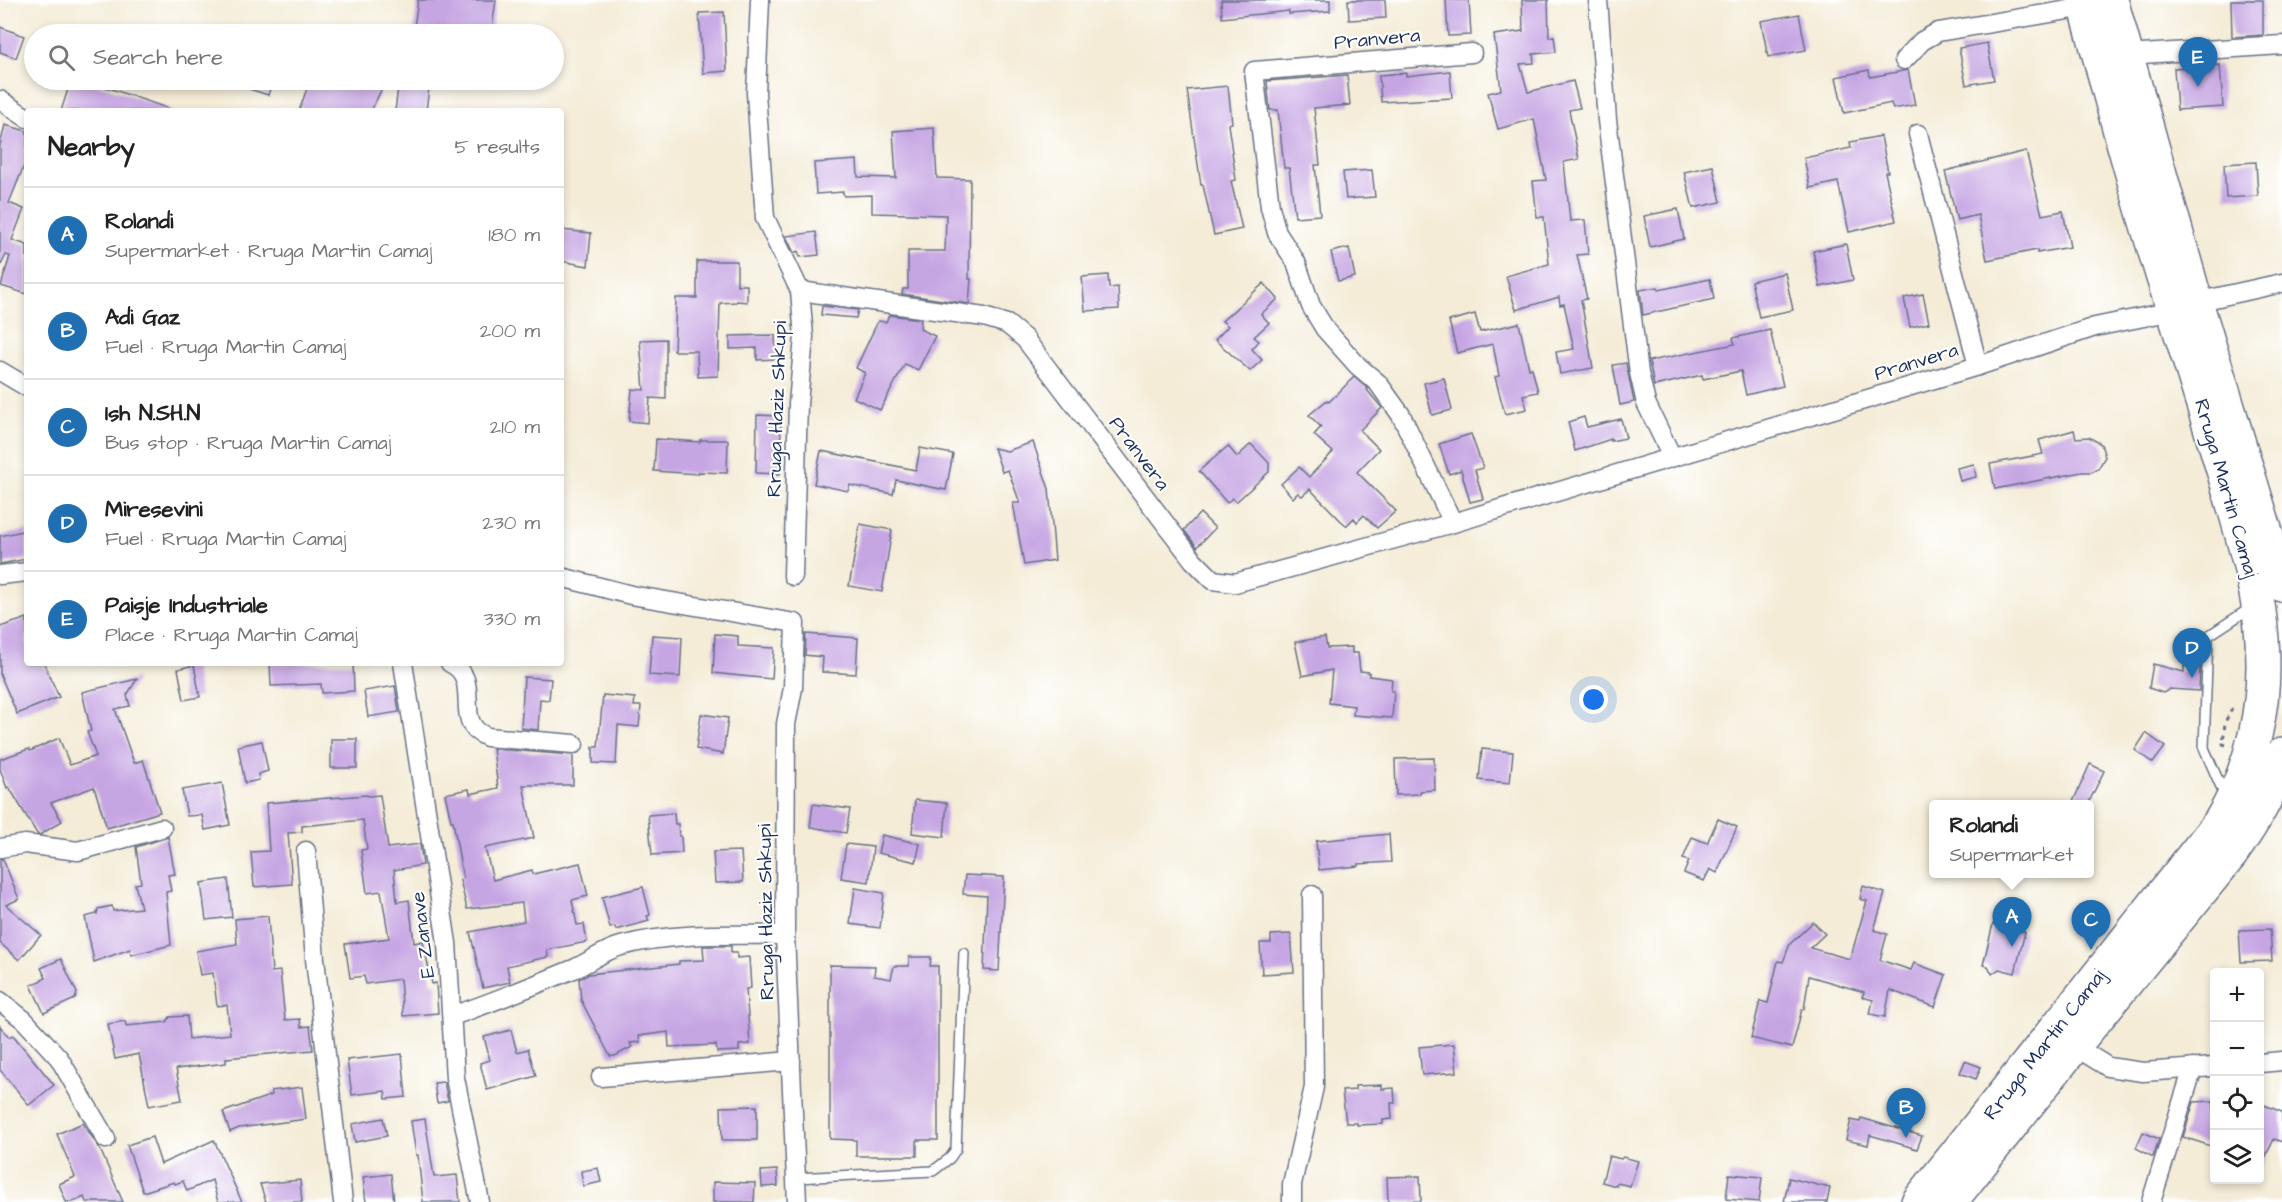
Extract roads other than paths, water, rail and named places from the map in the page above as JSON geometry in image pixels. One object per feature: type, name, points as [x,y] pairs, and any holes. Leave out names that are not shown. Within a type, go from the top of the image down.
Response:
[{"type":"highway","name":"Rruga Martin Camaj","points":[[2094,2],[2126,55],[2185,306]]},
{"type":"highway","name":"Rruga Martin Camaj","points":[[1918,1202],[2201,848],[2230,806],[2247,764],[2260,712],[2263,643],[2270,594],[2094,2]]},
{"type":"highway","name":"Rruga Martin Camaj","points":[[1950,1202],[2232,853],[2272,786],[2282,755]]},
{"type":"street","name":"Rruga Haziz Shkupi","points":[[760,0],[756,93],[765,218],[800,291],[804,337],[798,404],[793,576]]},
{"type":"street","points":[[1598,0],[1607,120],[1640,373],[1646,403],[1671,457]]},
{"type":"street","points":[[1904,60],[1922,41],[1938,32],[2094,2]]},
{"type":"street","points":[[2126,55],[2282,45]]},
{"type":"street","name":"Pranvera","points":[[1454,523],[1390,397],[1325,330],[1311,306],[1296,261],[1277,233],[1270,207],[1254,71],[1472,53]]},
{"type":"street","points":[[0,100],[24,116]]},
{"type":"street","points":[[1917,134],[1978,366]]},
{"type":"street","name":"Pranvera","points":[[800,291],[984,317],[1007,324],[1025,339],[1193,560],[1213,580],[1234,583],[1454,523],[1978,366],[2095,327],[2282,282]]},
{"type":"street","points":[[0,370],[24,385]]},
{"type":"street","points":[[0,575],[24,572]]},
{"type":"street","name":"Rruga Haziz Shkupi","points":[[564,578],[631,595],[795,623],[793,688],[786,724],[785,935],[797,1202]]},
{"type":"street","name":"E Zanave","points":[[403,666],[447,944],[455,1078],[480,1202]]},
{"type":"street","points":[[457,666],[467,682],[470,722],[476,730],[488,738],[574,744]]},
{"type":"street","points":[[0,848],[25,844],[78,851],[162,828]]},
{"type":"street","points":[[306,851],[315,959],[343,1202]]},
{"type":"street","points":[[1292,1202],[1292,1184],[1314,1087],[1312,895]]},
{"type":"street","points":[[452,1016],[489,1004],[620,946],[661,939],[728,935],[785,935]]},
{"type":"street","points":[[0,1001],[24,1020],[59,1058],[106,1139]]},
{"type":"street","points":[[2074,1046],[2108,1067],[2143,1072],[2210,1067]]},
{"type":"street","points":[[601,1077],[791,1061]]},
{"type":"street","points":[[2264,1063],[2282,1061]]},
{"type":"street","points":[[2151,1202],[2193,1068]]},
{"type":"lane","points":[[2230,806],[2204,748],[2208,636],[2270,594]]},
{"type":"lane","points":[[796,1178],[933,1171],[950,1158],[956,1149],[964,953]]},
{"type":"place","name":"Paisje Industriale","points":[[2198,87]]},
{"type":"place","name":"Miresevini","points":[[2192,678]]},
{"type":"place","name":"Rolandi","points":[[2012,947]]},
{"type":"place","name":"Ish N.SH.N","points":[[2091,950]]},
{"type":"place","name":"Adi Gaz","points":[[1906,1138]]}]
